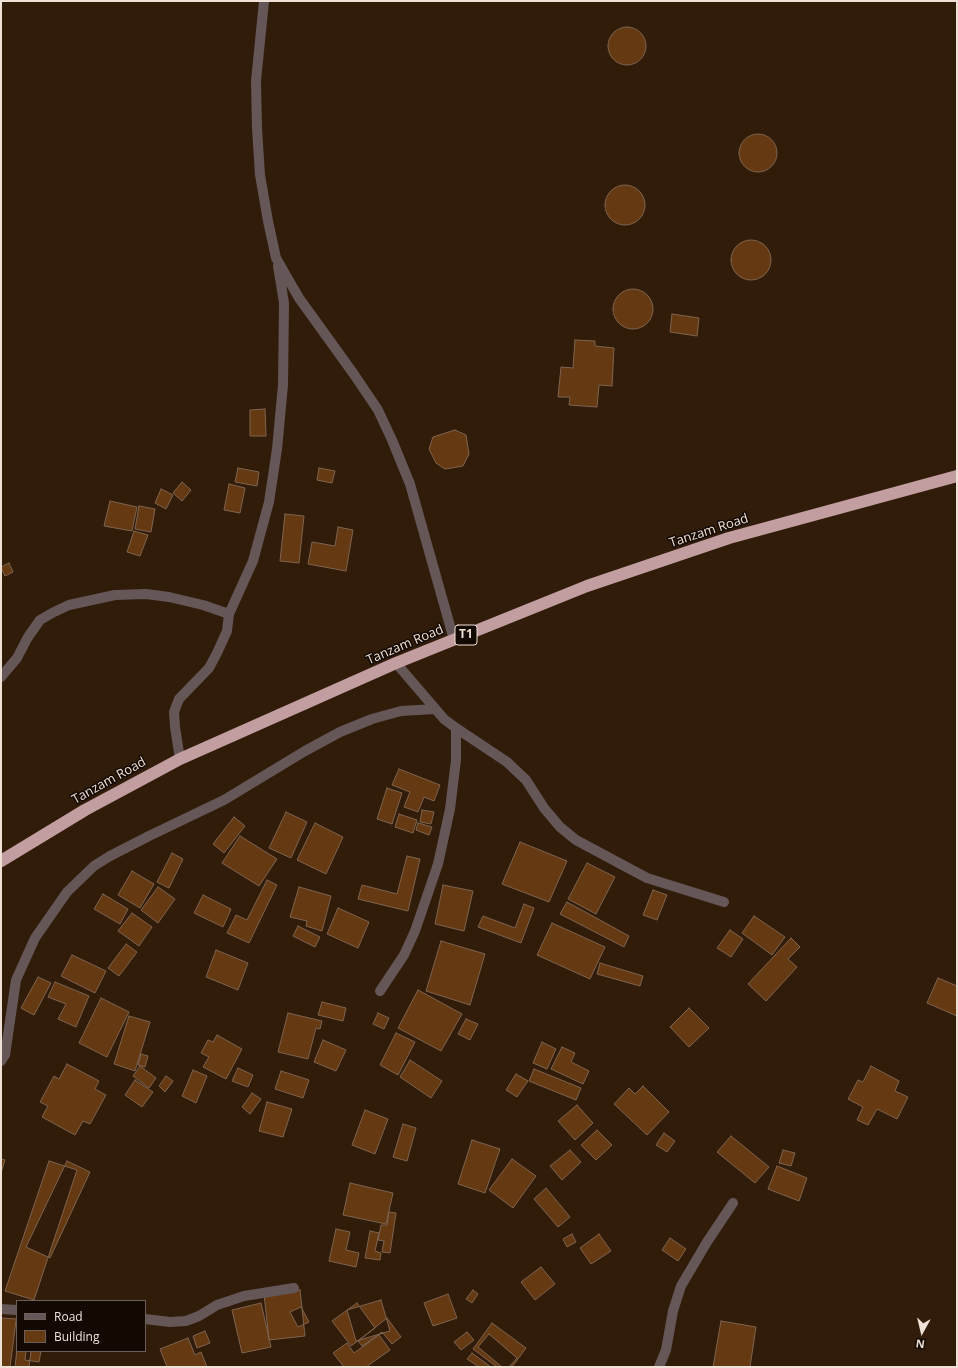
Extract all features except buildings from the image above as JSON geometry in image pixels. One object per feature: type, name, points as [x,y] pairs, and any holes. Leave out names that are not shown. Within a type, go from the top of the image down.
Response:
[{"type":"highway","name":"Tanzam Road","points":[[1,861],[85,810],[180,759],[396,663],[587,586],[729,538],[957,476]]},
{"type":"street","points":[[180,759],[174,712],[179,699],[209,668],[227,631],[229,614],[253,561],[269,502],[277,449],[283,385],[284,304],[260,175],[256,81],[264,1]]},
{"type":"street","points":[[276,258],[299,298],[378,410],[392,440],[410,484],[454,640]]},
{"type":"street","points":[[1,677],[17,658],[28,637],[40,620],[69,605],[115,595],[146,594],[183,600],[229,614]]},
{"type":"street","points":[[396,663],[434,709],[456,728],[508,762],[526,780],[544,808],[560,827],[576,840],[647,878],[724,902]]},
{"type":"street","points":[[1,1061],[5,1055],[16,980],[35,938],[66,892],[94,866],[142,839],[224,800],[298,755],[340,732],[372,719],[401,711],[434,709]]},
{"type":"street","points":[[380,991],[404,954],[416,931],[438,864],[450,809],[456,760],[456,728]]},
{"type":"street","points":[[659,1367],[666,1350],[673,1311],[681,1286],[707,1242],[733,1203]]},
{"type":"street","points":[[146,1319],[170,1322],[186,1321],[199,1316],[217,1305],[244,1296],[294,1288]]},
{"type":"street","points":[[1,1308],[16,1310]]}]
